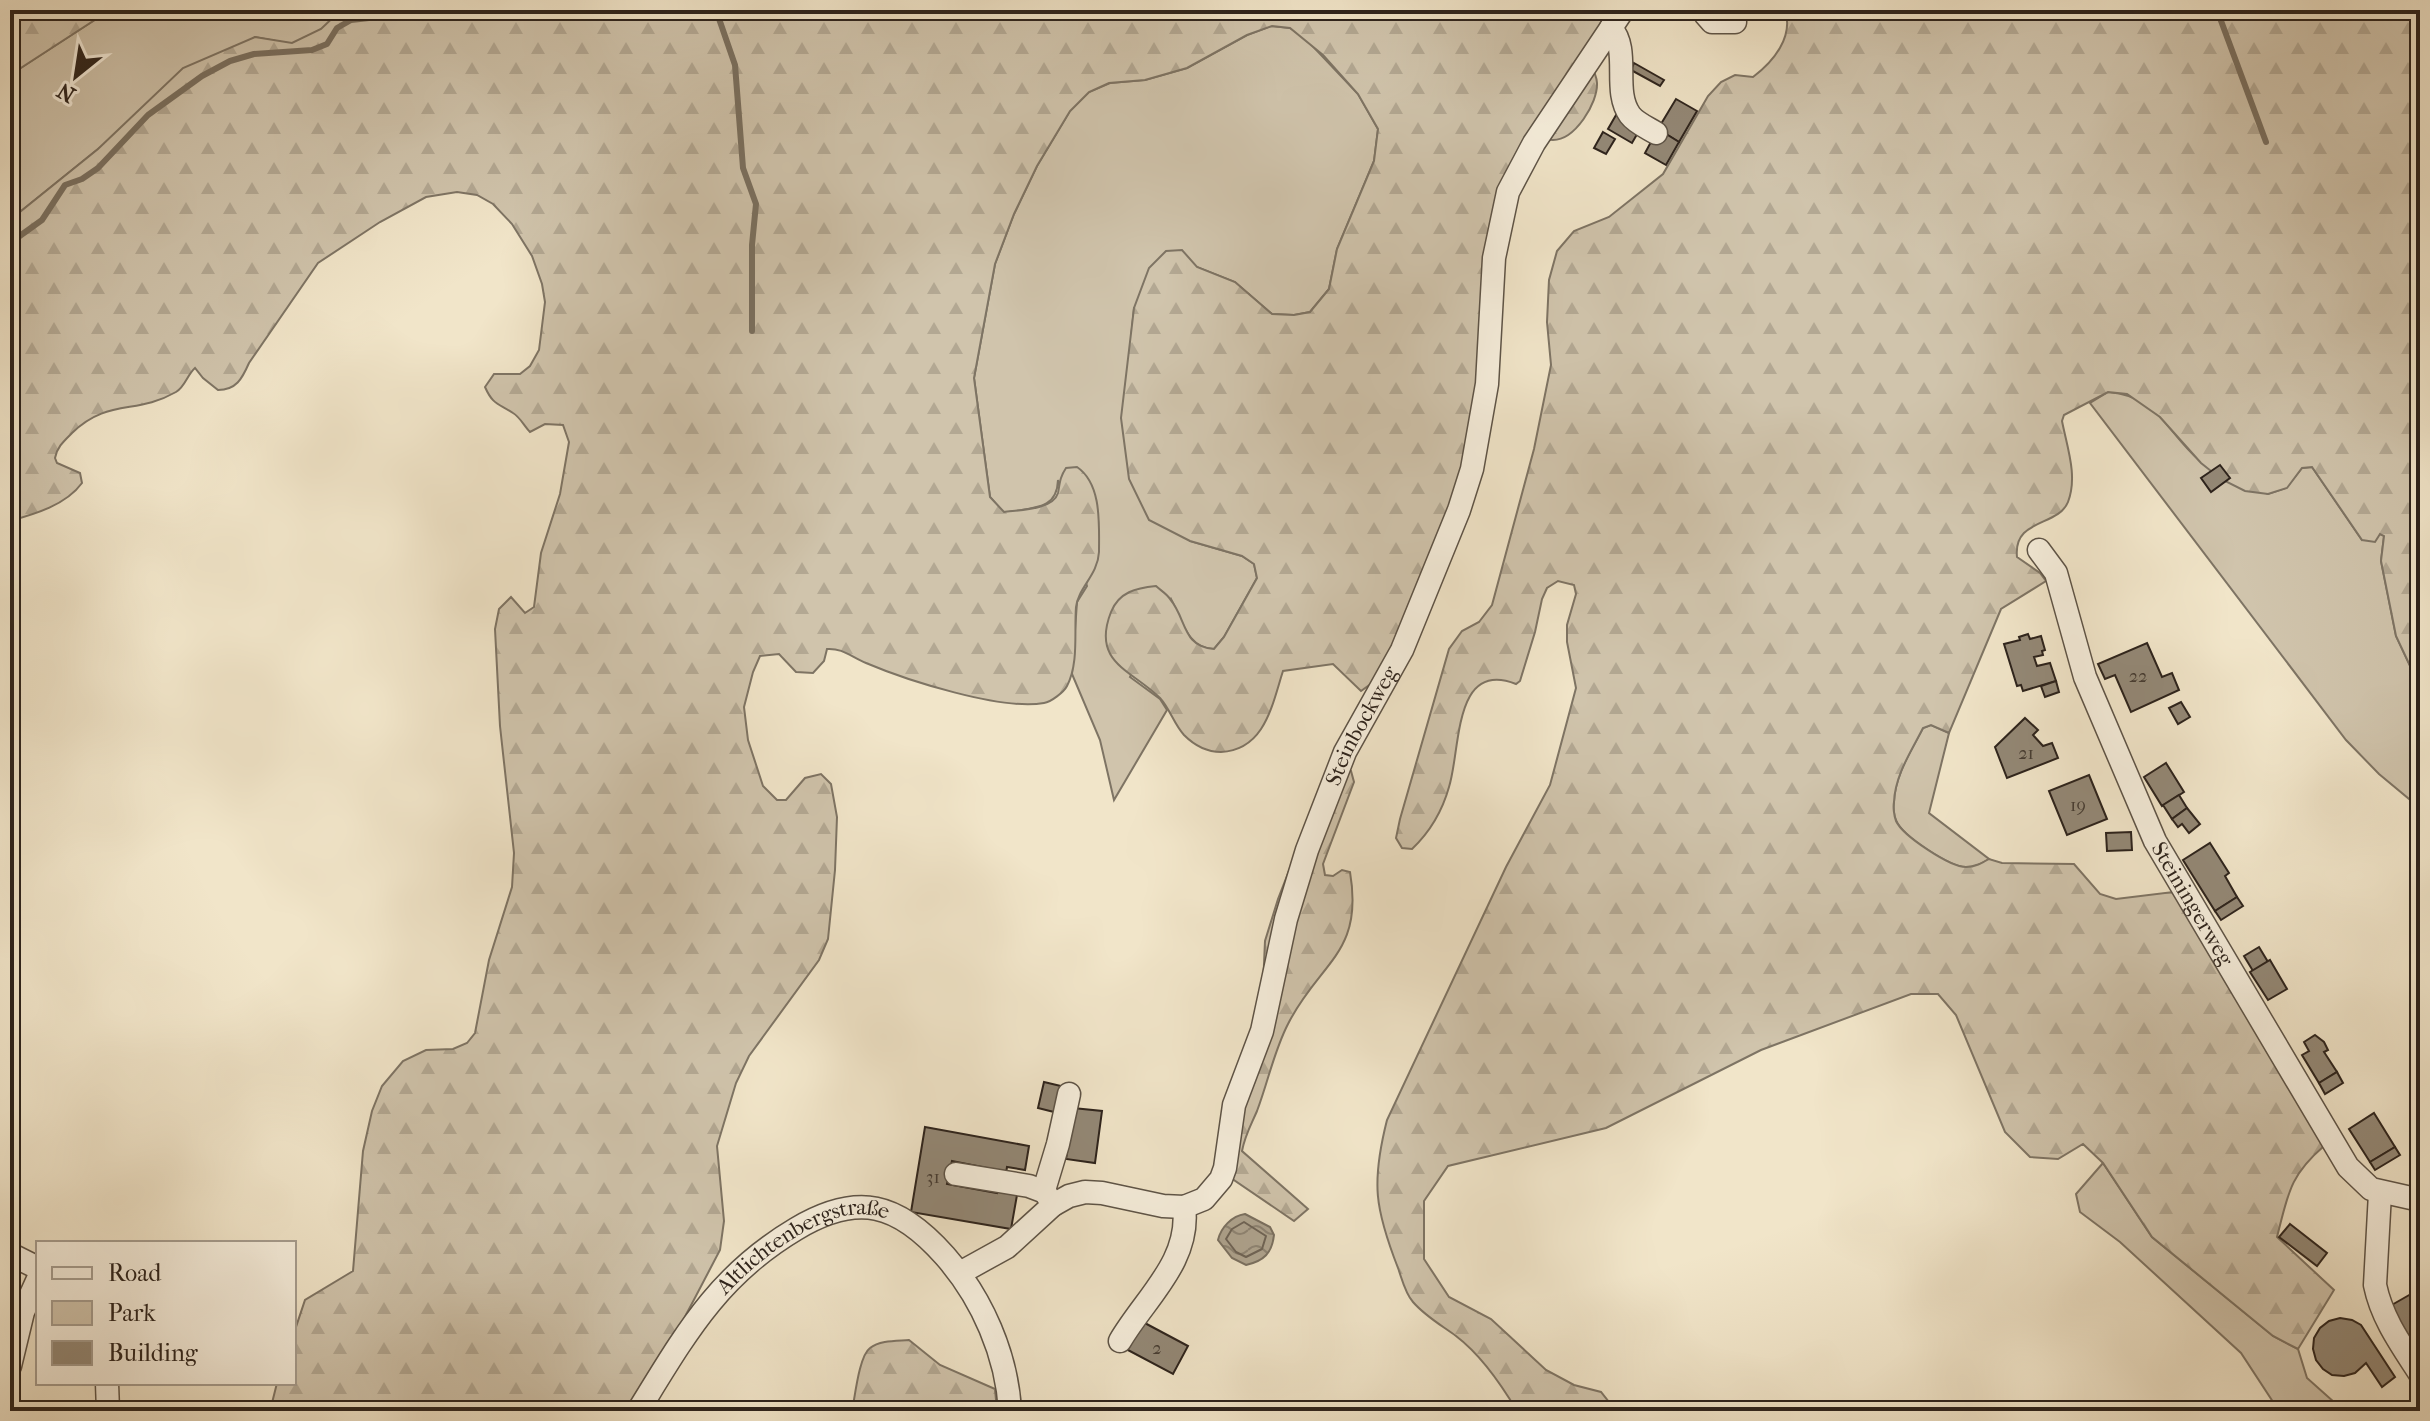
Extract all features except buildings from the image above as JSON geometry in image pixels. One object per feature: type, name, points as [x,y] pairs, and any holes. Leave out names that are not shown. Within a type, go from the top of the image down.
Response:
[{"type":"street","points":[[1706,10],[1705,14],[1712,22],[1735,22]]},
{"type":"street","points":[[1617,19],[1627,110],[1635,120],[1656,133]]},
{"type":"street","name":"Steinbockweg","points":[[1207,1196],[1223,1174],[1234,1105],[1262,1031],[1286,919],[1322,808],[1345,752],[1405,642],[1459,510],[1472,469],[1487,384],[1494,258],[1508,192],[1528,152],[1617,19]]},
{"type":"street","name":"Steiningerweg","points":[[2039,550],[2056,573],[2094,703],[2159,849],[2204,920],[2341,1156],[2363,1184],[2380,1193]]},
{"type":"street","points":[[960,1273],[1007,1247],[1049,1199],[1069,1094]]},
{"type":"street","points":[[956,1174],[1029,1186],[1049,1199],[1090,1192],[1184,1207],[1236,1186]]},
{"type":"street","points":[[2420,1200],[2380,1193],[2375,1285],[2389,1325],[2420,1374]]},
{"type":"street","name":"Altlichtenbergstraße","points":[[638,1411],[686,1336],[733,1275],[763,1250],[819,1216],[852,1206],[883,1209],[899,1216],[920,1231],[960,1273],[995,1342],[1015,1408]]},
{"type":"street","points":[[1120,1341],[1178,1254],[1185,1227],[1184,1207]]},
{"type":"street","points":[[10,1254],[36,1267]]},
{"type":"street","points":[[10,1366],[23,1312],[36,1283]]},
{"type":"street","points":[[107,1385],[108,1411]]},
{"type":"green space","points":[[10,10],[110,10],[10,75]]},
{"type":"green space","points":[[110,10],[341,10],[322,29],[292,44],[255,37],[98,149],[10,220],[10,75]]},
{"type":"green space","points":[[341,10],[1615,10],[1585,53],[1597,83],[1594,100],[1584,119],[1561,138],[1550,140],[1528,134],[1473,430],[1458,489],[1379,678],[1361,691],[1333,664],[1283,671],[1270,711],[1257,734],[1236,749],[1221,752],[1211,751],[1188,739],[1160,698],[1118,664],[1106,643],[1106,629],[1114,605],[1135,590],[1156,586],[1175,607],[1190,638],[1214,649],[1257,578],[1254,564],[1242,556],[1190,541],[1149,520],[1129,479],[1121,418],[1134,308],[1149,268],[1166,251],[1182,250],[1197,267],[1235,282],[1272,314],[1310,312],[1329,289],[1337,249],[1374,161],[1378,129],[1358,94],[1323,55],[1290,28],[1272,26],[1247,35],[1187,68],[1145,80],[1109,83],[1089,92],[1070,111],[1037,166],[995,264],[974,378],[990,497],[1004,512],[1050,503],[1058,493],[1066,468],[1077,467],[1085,474],[1095,494],[1099,517],[1098,560],[1076,607],[1075,657],[1071,677],[1060,694],[1044,703],[1004,703],[929,685],[883,670],[838,650],[827,649],[824,661],[813,673],[796,672],[779,654],[760,656],[744,707],[748,740],[763,786],[777,800],[786,800],[805,778],[821,774],[831,784],[837,817],[828,939],[819,960],[749,1056],[736,1083],[717,1146],[724,1221],[720,1250],[676,1334],[641,1411],[270,1411],[276,1385],[296,1385],[296,1327],[305,1300],[353,1271],[363,1151],[372,1111],[382,1086],[403,1061],[426,1050],[453,1049],[467,1043],[475,1033],[489,960],[512,887],[514,853],[500,726],[495,629],[499,609],[511,597],[525,613],[534,607],[541,553],[560,494],[569,442],[563,425],[545,424],[530,432],[515,415],[493,400],[485,387],[494,374],[520,374],[530,366],[539,350],[545,302],[542,284],[532,256],[512,224],[493,204],[477,195],[457,192],[426,197],[380,222],[318,263],[234,386],[218,390],[195,368],[182,387],[162,399],[110,411],[85,422],[64,442],[55,458],[57,463],[80,473],[82,483],[59,503],[10,521],[10,220],[98,149],[183,68],[255,37],[292,43],[321,29]]},
{"type":"green space","points":[[1785,10],[2420,10],[2420,687],[2396,636],[2381,561],[2384,536],[2380,534],[2375,542],[2362,540],[2312,467],[2302,468],[2287,488],[2268,494],[2245,491],[2221,479],[2201,463],[2160,417],[2127,394],[2108,392],[2064,415],[2062,421],[2072,472],[2068,502],[2055,516],[2029,529],[2018,544],[2017,557],[2046,581],[2001,609],[1949,733],[1931,725],[1923,728],[1900,773],[1895,792],[1894,814],[1900,827],[1917,842],[1959,866],[1972,866],[1989,859],[2002,863],[2074,864],[2100,894],[2116,899],[2173,892],[2324,1146],[2297,1177],[2287,1198],[2277,1237],[2334,1290],[2298,1349],[2273,1336],[2152,1237],[2103,1163],[2083,1144],[2058,1159],[2030,1157],[2005,1132],[1956,1015],[1938,994],[1911,994],[1761,1050],[1606,1128],[1448,1166],[1424,1201],[1424,1259],[1449,1297],[1491,1319],[1546,1370],[1574,1385],[1601,1392],[1616,1411],[1517,1411],[1482,1361],[1418,1307],[1404,1286],[1384,1229],[1378,1196],[1379,1161],[1387,1120],[1506,867],[1550,785],[1576,688],[1567,642],[1567,625],[1576,594],[1574,585],[1558,581],[1547,588],[1542,599],[1520,681],[1516,684],[1496,680],[1481,684],[1470,696],[1463,712],[1453,771],[1443,805],[1419,842],[1412,849],[1402,848],[1396,838],[1400,819],[1449,649],[1462,631],[1479,622],[1492,605],[1534,449],[1551,365],[1547,322],[1549,280],[1557,251],[1574,231],[1609,217],[1663,174],[1708,96],[1721,82],[1735,75],[1753,77],[1768,64],[1780,48],[1787,30]]},
{"type":"green space","points":[[1271,26],[1290,28],[1305,38],[1358,94],[1378,129],[1374,161],[1337,249],[1329,289],[1310,312],[1272,314],[1235,282],[1197,267],[1134,308],[1131,338],[1190,541],[1242,556],[1254,564],[1257,578],[1214,649],[1197,644],[1191,638],[1171,599],[1130,677],[1160,699],[1167,710],[1114,800],[1100,740],[1072,674],[1077,602],[1087,586],[1058,480],[1053,498],[1032,508],[1004,513],[990,497],[974,378],[995,264],[1037,166],[1070,111],[1089,92],[1110,83],[1145,80],[1187,68],[1247,35]]},
{"type":"green space","points":[[2108,392],[2139,400],[2151,408],[2206,466],[2268,494],[2286,488],[2302,468],[2312,467],[2362,540],[2381,534],[2384,536],[2381,561],[2396,636],[2420,687],[2420,808],[2379,774],[2346,740],[2090,403]]},
{"type":"green space","points":[[1931,725],[1949,733],[1929,813],[1989,859],[1975,866],[1959,866],[1938,856],[1907,834],[1895,818],[1895,792],[1900,773],[1923,728]]},
{"type":"green space","points":[[1344,767],[1351,771],[1354,782],[1323,864],[1325,875],[1333,876],[1342,870],[1350,872],[1353,900],[1351,922],[1336,956],[1300,1003],[1283,1034],[1242,1151],[1308,1209],[1294,1221],[1231,1178],[1263,987],[1265,941],[1324,781]]},
{"type":"green space","points":[[2103,1163],[2152,1237],[2273,1336],[2298,1349],[2307,1378],[2344,1411],[2279,1411],[2241,1353],[2120,1242],[2080,1212],[2076,1194]]},
{"type":"green space","points":[[909,1340],[940,1365],[995,1389],[997,1411],[852,1411],[866,1352],[889,1341]]},
{"type":"water","points":[[1245,1214],[1270,1227],[1274,1235],[1266,1255],[1246,1265],[1232,1258],[1218,1240],[1228,1223]]},
{"type":"waterway","points":[[10,243],[42,220],[65,185],[82,179],[98,168],[148,115],[202,76],[230,61],[254,54],[312,50],[327,44],[337,28],[351,20],[369,18],[373,10]]},
{"type":"waterway","points":[[716,10],[735,65],[743,168],[756,204],[752,245],[752,331]]},
{"type":"waterway","points":[[2217,10],[2266,142]]}]
